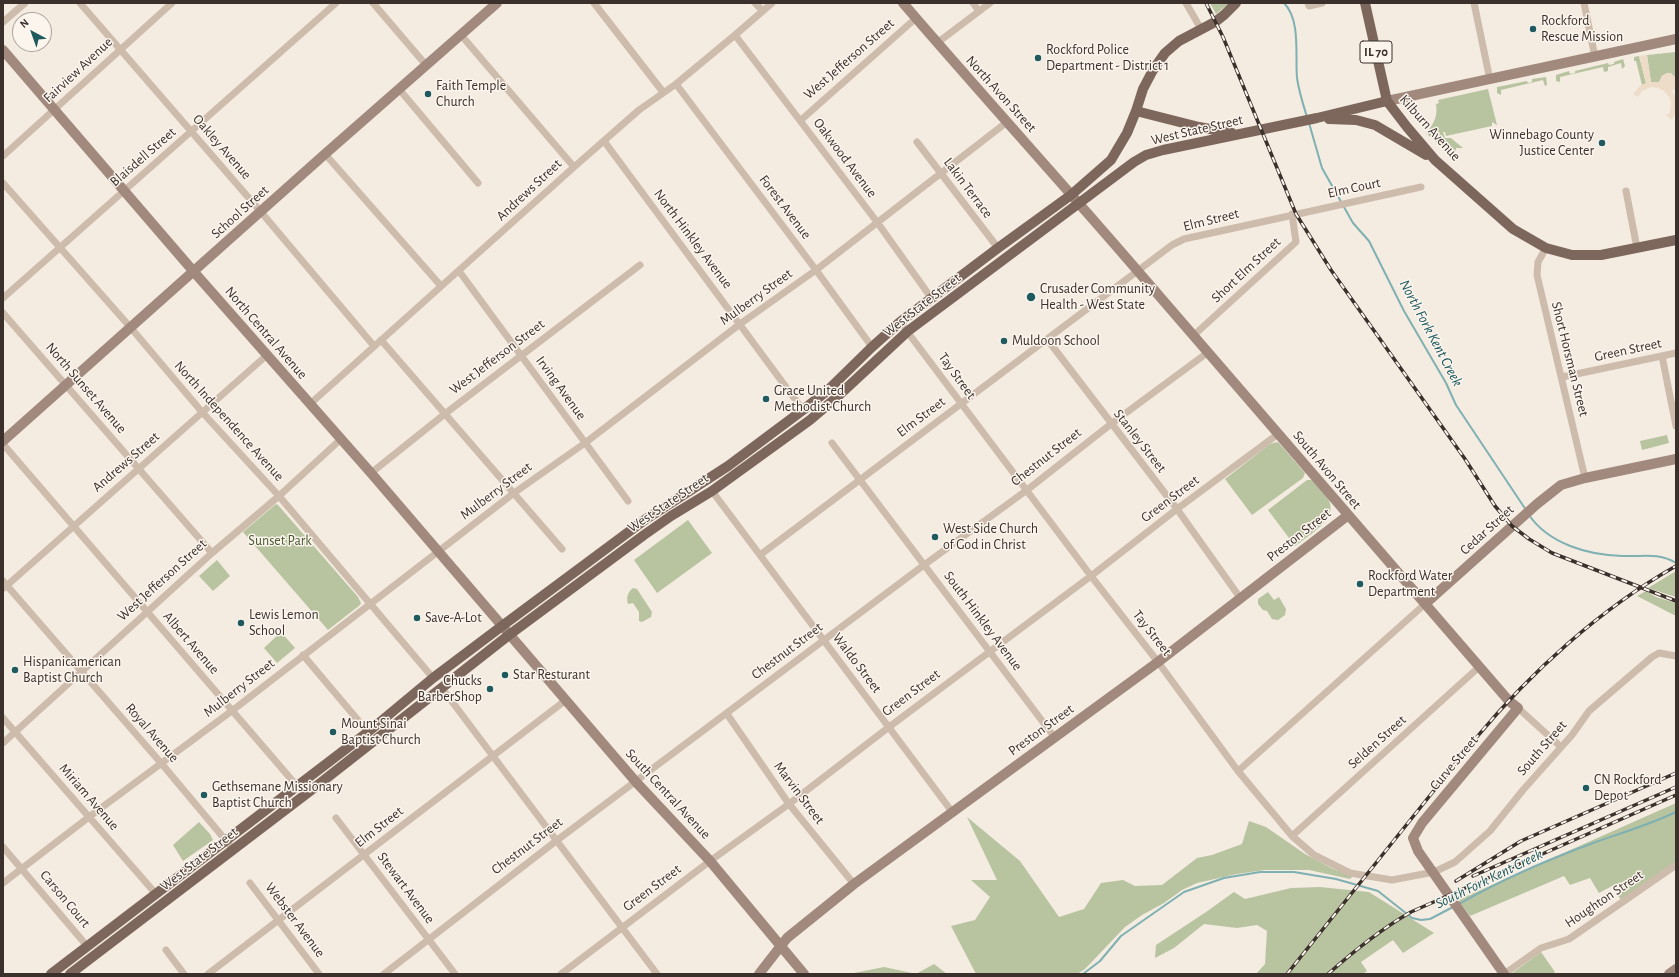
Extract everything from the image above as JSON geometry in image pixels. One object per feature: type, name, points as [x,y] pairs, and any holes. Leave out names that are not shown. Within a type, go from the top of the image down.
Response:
[{"type":"main road","name":"West State Street","points":[[51,974],[368,732],[433,678],[502,626],[646,519],[728,466],[803,410],[828,390],[900,322],[1071,195],[1111,160],[1127,133],[1143,89],[1153,70],[1165,53],[1179,41],[1215,22],[1236,3]]},
{"type":"main road","name":"Kilburn Avenue","points":[[1365,3],[1387,101],[1407,127],[1436,160],[1513,229],[1546,248]]},
{"type":"main road","name":"West State Street","points":[[70,974],[314,788],[509,634],[671,516],[712,491],[810,420],[908,331],[1134,162],[1146,155],[1237,134],[1313,119],[1387,101]]},
{"type":"main road","points":[[1136,111],[1199,127],[1237,134]]},
{"type":"main road","points":[[1313,119],[1356,120],[1375,125],[1385,129],[1436,160]]},
{"type":"main road","points":[[1546,248],[1572,255],[1601,254],[1676,240]]},
{"type":"street","points":[[3,22],[25,3]]},
{"type":"street","name":"Oakley Avenue","points":[[80,3],[261,212],[374,346]]},
{"type":"street","name":"Fairview Avenue","points":[[3,156],[119,49],[172,3]]},
{"type":"street","name":"Blaisdell Street","points":[[3,298],[123,190],[192,132],[336,3]]},
{"type":"street","points":[[373,3],[426,65]]},
{"type":"street","name":"School Street","points":[[3,441],[67,386],[325,154],[497,3]]},
{"type":"street","points":[[594,3],[663,92]]},
{"type":"street","points":[[755,3],[763,11]]},
{"type":"street","name":"Andrews Street","points":[[310,404],[574,167],[663,92],[676,84],[736,35],[772,3]]},
{"type":"street","name":"North Avon Street","points":[[903,3],[1079,204]]},
{"type":"street","points":[[973,3],[980,11]]},
{"type":"street","points":[[937,43],[990,3]]},
{"type":"street","points":[[1186,3],[1201,29]]},
{"type":"street","points":[[1308,4],[1322,3]]},
{"type":"street","points":[[1474,3],[1490,80]]},
{"type":"street","points":[[1584,3],[1595,57]]},
{"type":"street","name":"West Jefferson Street","points":[[800,120],[916,18]]},
{"type":"street","points":[[461,35],[574,167]]},
{"type":"street","name":"Oakwood Avenue","points":[[736,35],[877,222],[932,299]]},
{"type":"street","name":"West State Street","points":[[1387,101],[1676,39]]},
{"type":"street","name":"North Central Avenue","points":[[3,50],[509,634]]},
{"type":"street","name":"Forest Avenue","points":[[676,84],[872,347]]},
{"type":"street","points":[[399,89],[478,183]]},
{"type":"street","name":"Mulberry Street","points":[[3,883],[233,710],[514,493],[585,443],[740,324],[816,270],[1007,122]]},
{"type":"street","name":"North Hinkley Avenue","points":[[604,141],[803,410]]},
{"type":"street","name":"Lakin Terrace","points":[[917,142],[998,248]]},
{"type":"street","points":[[325,154],[441,286]]},
{"type":"street","name":"North Independence Avenue","points":[[3,183],[131,328],[202,412],[279,496],[433,678]]},
{"type":"street","name":"Elm Court","points":[[1292,214],[1421,187]]},
{"type":"street","points":[[1626,191],[1637,248]]},
{"type":"street","name":"South Avon Street","points":[[1079,204],[1347,516],[1509,701],[1561,747]]},
{"type":"street","name":"Elm Street","points":[[760,555],[1172,245],[1184,239],[1292,214]]},
{"type":"street","name":"Short Elm Street","points":[[1193,336],[1296,242],[1292,214]]},
{"type":"street","name":"Short Horsman Street","points":[[1546,248],[1538,262],[1537,275],[1585,478]]},
{"type":"street","name":"West Jefferson Street","points":[[371,473],[446,413],[640,265]]},
{"type":"street","name":"Irving Avenue","points":[[459,271],[628,501]]},
{"type":"street","name":"North Sunset Avenue","points":[[3,312],[212,553]]},
{"type":"street","name":"Tay Street","points":[[900,322],[1091,576],[1158,662],[1238,771],[1292,836],[1314,855],[1350,873],[1392,880],[1434,872]]},
{"type":"street","name":"Stanley Street","points":[[1047,339],[1177,510],[1241,598]]},
{"type":"street","points":[[381,340],[446,413],[562,549]]},
{"type":"street","name":"Chestnut Street","points":[[384,974],[556,841],[924,565],[1027,490],[1111,424],[1207,353]]},
{"type":"street","name":"Green Street","points":[[1562,377],[1676,353]]},
{"type":"street","name":"Andrews Street","points":[[4,585],[73,526],[267,354]]},
{"type":"street","points":[[1662,356],[1676,426]]},
{"type":"street","name":"Green Street","points":[[561,974],[710,860],[789,804],[888,727],[1091,576],[1278,434]]},
{"type":"street","name":"West Jefferson Street","points":[[3,743],[212,553],[279,496],[341,440]]},
{"type":"street","name":"South Hinkley Avenue","points":[[832,443],[1055,738]]},
{"type":"street","name":"Albert Avenue","points":[[3,444],[297,786]]},
{"type":"street","name":"Cedar Street","points":[[1238,771],[1537,504],[1561,485],[1585,478],[1676,459]]},
{"type":"street","name":"Waldo Street","points":[[712,491],[953,813]]},
{"type":"street","name":"Preston Street","points":[[759,974],[781,948],[787,938],[854,884],[1158,662],[1347,516]]},
{"type":"street","name":"Royal Avenue","points":[[4,585],[161,763],[233,849]]},
{"type":"street","name":"South Central Avenue","points":[[509,634],[636,782],[710,860],[781,948],[804,974]]},
{"type":"street","name":"South Street","points":[[1434,872],[1455,862],[1490,831],[1523,790],[1572,735],[1589,711],[1652,657],[1659,653],[1676,656]]},
{"type":"street","points":[[303,655],[368,732]]},
{"type":"street","name":"Selden Street","points":[[1292,836],[1479,667]]},
{"type":"street","points":[[441,687],[657,974]]},
{"type":"street","name":"Elm Street","points":[[208,974],[492,755],[566,700]]},
{"type":"street","name":"Curve Street","points":[[1434,872],[1415,846],[1413,838],[1422,823],[1518,708]]},
{"type":"street","name":"Marvin Street","points":[[727,714],[789,804],[854,884]]},
{"type":"street","name":"Miriam Avenue","points":[[3,718],[156,894]]},
{"type":"street","name":"Stewart Avenue","points":[[336,818],[455,974]]},
{"type":"street","name":"Carson Court","points":[[3,847],[88,946]]},
{"type":"street","name":"Houghton Street","points":[[1504,974],[1541,948],[1569,939],[1676,865]]},
{"type":"street","points":[[1434,872],[1504,974]]},
{"type":"street","name":"Webster Avenue","points":[[250,882],[320,974]]},
{"type":"street","points":[[166,950],[184,974]]},
{"type":"street","points":[[1669,974],[1676,969]]},
{"type":"green space","points":[[1210,3],[1229,3],[1216,14]]},
{"type":"green space","points":[[1676,52],[1676,78],[1667,73],[1662,76],[1659,82],[1651,82],[1647,55]]},
{"type":"green space","points":[[1639,56],[1646,83],[1642,85],[1636,61],[1634,61],[1634,57]]},
{"type":"green space","points":[[1623,59],[1625,66],[1622,69],[1621,63],[1608,67],[1608,71],[1604,72],[1603,67],[1560,77],[1560,82],[1556,81],[1556,75],[1569,71],[1570,74],[1575,73],[1575,71],[1608,63],[1609,65],[1614,64],[1614,62]]},
{"type":"green space","points":[[1546,77],[1547,85],[1545,86],[1543,80],[1501,90],[1501,95],[1497,93],[1497,87],[1527,81],[1528,83],[1532,82],[1532,79]]},
{"type":"green space","points":[[1488,89],[1497,125],[1492,122],[1492,126],[1446,136],[1445,132],[1443,132],[1445,138],[1451,138],[1463,148],[1456,148],[1456,160],[1426,133],[1435,120],[1436,104],[1439,103],[1438,100]]},
{"type":"green space","points":[[1667,435],[1669,443],[1642,450],[1640,441]]},
{"type":"green space","points":[[1277,442],[1305,473],[1303,478],[1252,515],[1225,479],[1270,444]]},
{"type":"green space","points":[[1307,480],[1312,480],[1328,499],[1331,506],[1330,513],[1321,526],[1295,546],[1268,510]]},
{"type":"green space","name":"Sunset Park","points":[[276,504],[358,597],[361,603],[328,630],[243,532]]},
{"type":"green space","points":[[688,520],[712,553],[657,593],[634,560]]},
{"type":"green space","points":[[217,560],[230,576],[213,591],[199,576]]},
{"type":"green space","points":[[1676,571],[1676,597],[1648,588]]},
{"type":"green space","points":[[633,588],[637,589],[652,612],[651,617],[642,622],[639,621],[639,612],[633,603],[628,604],[628,595]]},
{"type":"green space","points":[[1646,591],[1656,597],[1676,603],[1676,616],[1637,596]]},
{"type":"green space","points":[[1268,592],[1274,600],[1279,597],[1286,609],[1285,615],[1278,620],[1272,619],[1267,611],[1263,610],[1258,604],[1258,599]]},
{"type":"green space","points":[[281,632],[295,648],[277,663],[264,648]]},
{"type":"green space","points":[[1676,803],[1676,862],[1621,900],[1612,886],[1599,893],[1590,878],[1570,885],[1564,876],[1470,916],[1458,900]]},
{"type":"green space","points":[[967,817],[1020,861],[1059,917],[1084,909],[1101,883],[1123,880],[1135,886],[1162,885],[1197,858],[1212,855],[1242,844],[1249,821],[1266,827],[1305,854],[1333,869],[1353,876],[1350,879],[1309,870],[1265,870],[1237,874],[1197,883],[1182,890],[1125,927],[1085,969],[1077,974],[976,974],[951,926],[975,920],[990,897],[971,880],[997,880]]},
{"type":"green space","points":[[199,822],[210,834],[213,840],[183,861],[173,845]]},
{"type":"green space","points":[[1320,887],[1369,892],[1434,933],[1403,953],[1393,940],[1361,962],[1367,971],[1363,974],[1256,974],[1265,964],[1267,931],[1257,925],[1237,928],[1204,924],[1174,948],[1155,958],[1156,945],[1234,892],[1245,899],[1291,888]]},
{"type":"green space","points":[[1541,952],[1555,972],[1552,974],[1511,974]]},
{"type":"green space","points":[[934,964],[947,974],[916,974]]},
{"type":"green space","points":[[884,967],[916,974],[849,974]]},
{"type":"shaded area","points":[[1647,55],[1651,82],[1659,82],[1662,76],[1667,73],[1671,73],[1676,78],[1676,91],[1674,89],[1672,91],[1676,98],[1676,112],[1672,120],[1666,115],[1669,115],[1671,104],[1670,98],[1664,91],[1651,87],[1642,91],[1638,97],[1633,94],[1640,86],[1646,83],[1639,56]]},
{"type":"waterway","name":"North Fork Kent Creek","points":[[1284,3],[1293,19],[1295,28],[1297,78],[1307,117]]},
{"type":"waterway","name":"North Fork Kent Creek","points":[[1309,123],[1322,168],[1353,223],[1369,241],[1404,311],[1446,383],[1456,405],[1526,510]]},
{"type":"waterway","name":"North Fork Kent Creek","points":[[1529,515],[1547,534],[1570,546],[1609,555],[1663,557],[1676,563]]},
{"type":"waterway","name":"South Fork Kent Creek","points":[[1459,904],[1541,863],[1645,825],[1676,812]]},
{"type":"waterway","name":"South Fork Kent Creek","points":[[1083,974],[1100,961],[1121,936],[1184,892],[1224,878],[1260,872],[1294,872],[1336,879],[1378,891],[1412,918],[1421,920],[1430,919],[1453,907]]},
{"type":"railway","points":[[1206,3],[1223,37],[1296,214],[1331,270],[1465,459],[1495,506],[1512,526],[1529,539],[1552,553],[1676,601]]},
{"type":"railway","points":[[1287,974],[1497,713],[1568,643],[1620,602],[1676,566]]},
{"type":"railway","points":[[1456,881],[1521,841],[1676,773]]},
{"type":"railway","points":[[1473,876],[1676,787]]},
{"type":"railway","points":[[1328,974],[1368,941],[1411,912],[1676,795]]},
{"type":"place","name":"Rockford Rescue Mission","points":[[1533,29]]},
{"type":"place","name":"Rockford Police Department - District 1","points":[[1038,58]]},
{"type":"place","name":"Faith Temple Church","points":[[428,94]]},
{"type":"place","name":"Winnebago County Justice Center","points":[[1602,143]]},
{"type":"place","name":"Crusader Community Health - West State","points":[[1031,297]]},
{"type":"place","name":"Muldoon School","points":[[1004,341]]},
{"type":"place","name":"Grace United Methodist Church","points":[[766,399]]},
{"type":"place","name":"West Side Church of God in Christ","points":[[935,537]]},
{"type":"place","name":"Rockford Water Department","points":[[1360,584]]},
{"type":"place","name":"Save-A-Lot","points":[[417,618]]},
{"type":"place","name":"Lewis Lemon School","points":[[241,623]]},
{"type":"place","name":"Hispanicamerican Baptist Church","points":[[15,670]]},
{"type":"place","name":"Star Resturant","points":[[505,675]]},
{"type":"place","name":"Chucks BarberShop","points":[[490,689]]},
{"type":"place","name":"Mount Sinai Baptist Church","points":[[333,732]]},
{"type":"place","name":"CN Rockford Depot","points":[[1586,788]]},
{"type":"place","name":"Gethsemane Missionary Baptist Church","points":[[204,795]]}]
